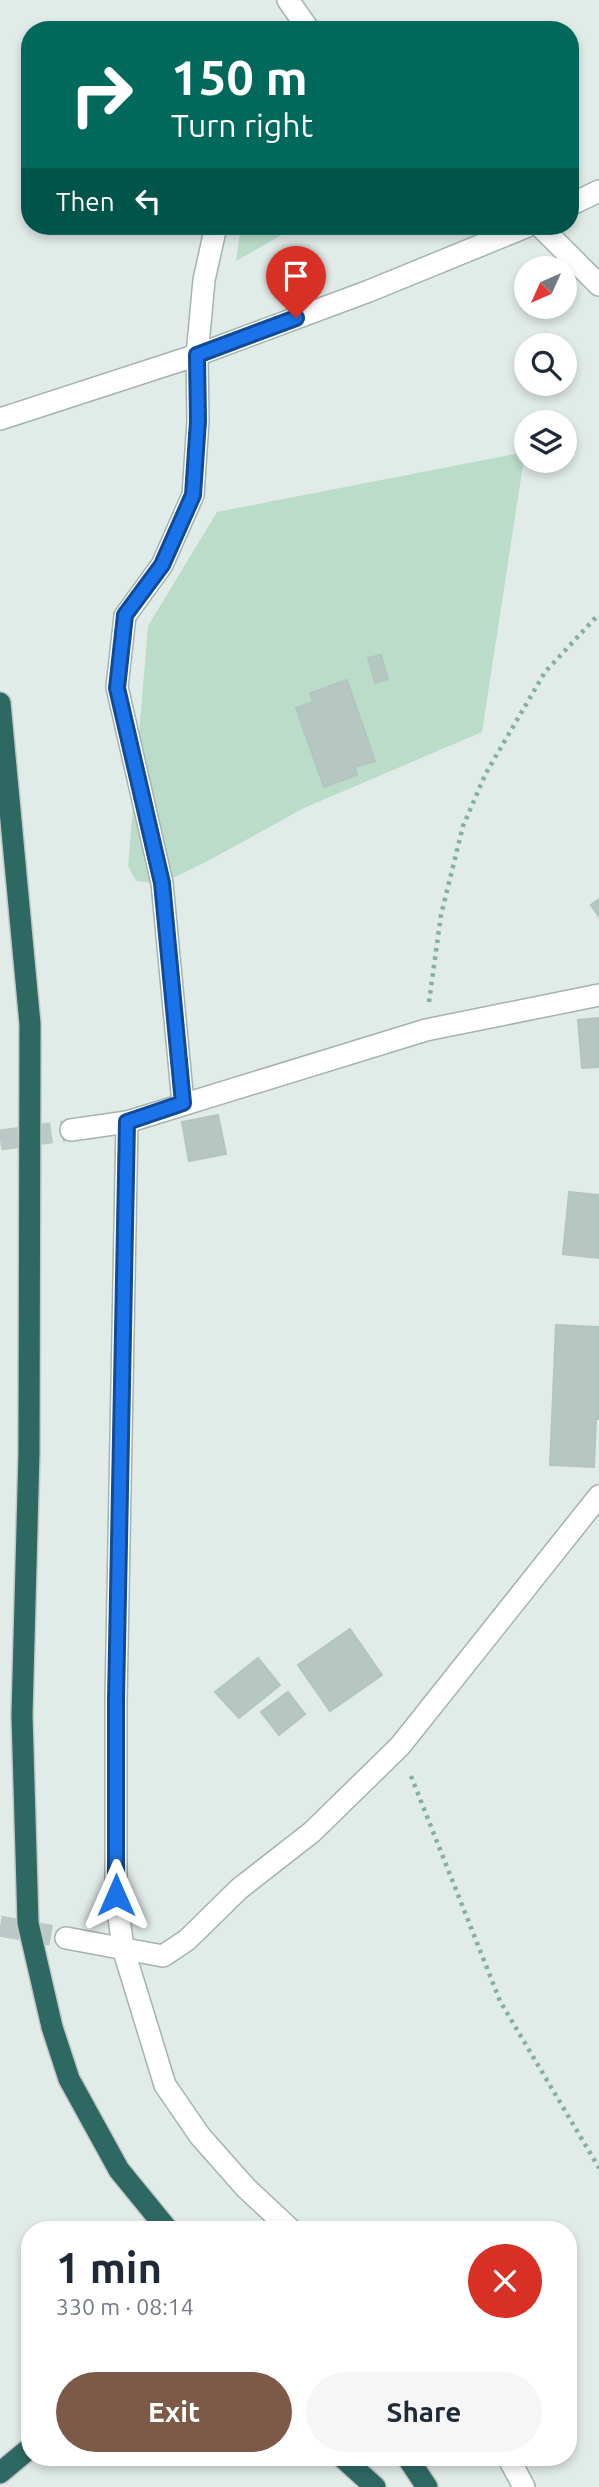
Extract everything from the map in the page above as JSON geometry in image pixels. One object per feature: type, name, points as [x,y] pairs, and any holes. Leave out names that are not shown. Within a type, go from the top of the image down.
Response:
[{"type":"highway","points":[[0,703],[30,1024],[29,1439],[22,1715],[28,1923],[52,2027],[69,2079],[119,2170],[161,2221]]},
{"type":"highway","points":[[0,2473],[21,2456]]},
{"type":"highway","points":[[352,2466],[375,2487]]},
{"type":"highway","points":[[413,2466],[427,2487]]},
{"type":"street","points":[[288,0],[298,21]]},
{"type":"street","points":[[579,201],[599,191]]},
{"type":"street","points":[[183,1103],[162,883],[117,688],[125,615],[162,565],[193,495],[198,421],[197,355],[205,280],[214,235]]},
{"type":"street","points":[[0,419],[197,355],[369,291],[506,235]]},
{"type":"street","points":[[549,235],[599,285]]},
{"type":"street","points":[[71,1130],[127,1122],[426,1030],[599,995]]},
{"type":"street","points":[[127,1122],[116,1700],[116,1895],[123,1948],[165,2085],[218,2157],[281,2221]]},
{"type":"street","points":[[66,1938],[163,1956],[187,1940],[239,1889],[312,1832],[400,1746],[599,1496]]},
{"type":"street","points":[[513,2466],[524,2487]]},
{"type":"path","points":[[426,1030],[441,915],[463,826],[486,774],[545,672],[599,614]]},
{"type":"path","points":[[400,1746],[500,2001],[599,2168]]},
{"type":"green space","points":[[240,235],[281,235],[236,261]]},
{"type":"green space","points":[[514,454],[514,473],[522,473],[482,732],[304,808],[160,884],[136,881],[128,866],[148,626],[217,512]]},
{"type":"building","points":[[381,655],[388,679],[375,683],[368,658]]},
{"type":"building","points":[[347,680],[375,761],[355,767],[357,775],[324,787],[296,708],[313,702],[310,693]]},
{"type":"building","points":[[599,899],[599,917],[591,905]]},
{"type":"building","points":[[599,1018],[599,1067],[582,1068],[578,1020]]},
{"type":"building","points":[[218,1115],[226,1154],[189,1161],[182,1122]]},
{"type":"building","points":[[569,1192],[599,1195],[599,1258],[563,1254]]},
{"type":"building","points":[[556,1325],[599,1327],[599,1419],[596,1419],[594,1467],[550,1465]]},
{"type":"building","points":[[350,1629],[382,1675],[330,1711],[298,1665]]},
{"type":"building","points":[[258,1658],[280,1685],[239,1718],[215,1692]]},
{"type":"building","points":[[288,1692],[305,1714],[279,1735],[261,1712]]},
{"type":"tunnel","points":[[0,1140],[71,1130]]},
{"type":"tunnel","points":[[0,1926],[66,1938]]},
{"type":"route","points":[[116,1895],[116,1700],[127,1122],[183,1103],[162,883],[117,688],[125,615],[162,565],[193,495],[198,421],[197,355],[296,318]]}]
